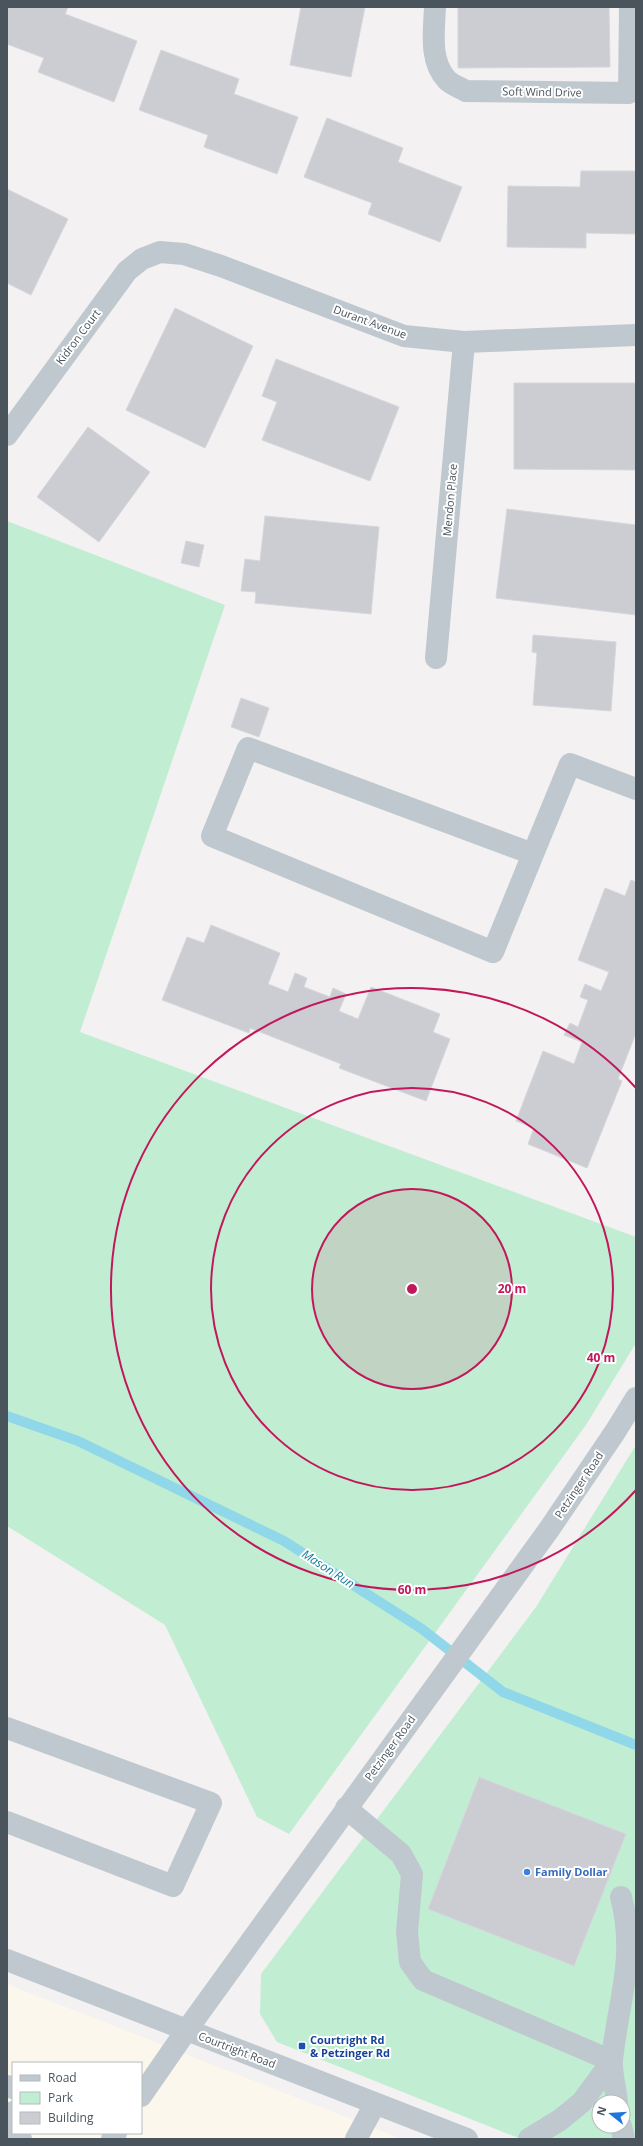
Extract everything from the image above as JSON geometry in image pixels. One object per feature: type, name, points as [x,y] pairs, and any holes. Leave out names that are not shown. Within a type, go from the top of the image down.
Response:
[{"type":"street","name":"Soft Wind Drive","points":[[435,7],[434,40],[436,62],[448,80],[466,91],[629,93],[630,7]]},
{"type":"street","name":"Durant Avenue","points":[[160,252],[184,254],[221,266],[404,336],[464,342],[636,335]]},
{"type":"street","name":"Kidron Court","points":[[7,434],[127,271],[142,259],[160,252]]},
{"type":"street","name":"Mendon Place","points":[[436,658],[464,342]]},
{"type":"street","points":[[533,854],[248,748],[212,836],[493,952],[570,764],[636,789]]},
{"type":"street","name":"Petzinger Road","points":[[142,2095],[186,2030],[550,1528],[615,1432],[636,1398]]},
{"type":"street","points":[[7,1728],[211,1803],[173,1886],[7,1822]]},
{"type":"street","points":[[346,1808],[401,1854],[412,1874],[407,1932],[410,1962],[423,1980],[612,2061]]},
{"type":"street","points":[[617,2094],[612,2061],[627,1970],[626,1915],[621,1897]]},
{"type":"street","name":"Courtright Road","points":[[7,1960],[467,2139]]},
{"type":"street","points":[[529,2139],[560,2120],[582,2102],[612,2061]]},
{"type":"street","points":[[356,2139],[376,2104]]},
{"type":"street","points":[[12,2134],[21,2139]]},
{"type":"shaded area","points":[[7,1984],[402,2139],[7,2139]]},
{"type":"green space","points":[[7,521],[225,605],[80,1032],[636,1237],[636,1343],[586,1425],[289,1834],[257,1817],[165,1625],[7,1526]]},
{"type":"green space","points":[[636,1445],[636,2139],[521,2139],[277,2042],[260,2014],[261,1974],[536,1607]]},
{"type":"building","points":[[7,7],[68,7],[65,14],[137,41],[114,102],[38,72],[44,58],[7,44]]},
{"type":"building","points":[[301,7],[365,7],[351,77],[290,65]]},
{"type":"building","points":[[458,7],[609,7],[610,67],[458,68]]},
{"type":"building","points":[[161,50],[239,79],[234,94],[298,117],[277,174],[204,147],[208,135],[139,110]]},
{"type":"building","points":[[327,118],[403,148],[398,162],[462,187],[440,242],[368,214],[372,203],[304,177]]},
{"type":"building","points":[[581,171],[636,171],[636,234],[586,233],[586,248],[507,247],[508,186],[580,187]]},
{"type":"building","points":[[7,189],[68,219],[31,295],[7,283]]},
{"type":"building","points":[[175,308],[253,346],[205,448],[126,410]]},
{"type":"building","points":[[276,359],[399,407],[370,481],[262,440],[277,402],[262,396]]},
{"type":"building","points":[[514,383],[636,383],[636,470],[514,469]]},
{"type":"building","points":[[88,427],[150,472],[99,542],[37,497]]},
{"type":"building","points":[[507,509],[636,525],[636,615],[496,598]]},
{"type":"building","points":[[265,516],[379,527],[371,614],[255,603],[256,592],[241,591],[245,559],[260,561]]},
{"type":"building","points":[[186,541],[204,545],[199,567],[181,563]]},
{"type":"building","points":[[533,635],[616,642],[611,711],[533,705],[537,653],[532,652]]},
{"type":"building","points":[[241,698],[269,708],[259,737],[231,727]]},
{"type":"building","points":[[631,880],[636,882],[636,1033],[618,1079],[622,1081],[587,1168],[528,1144],[534,1128],[516,1121],[543,1051],[574,1064],[582,1042],[564,1035],[570,1023],[578,1027],[588,1000],[580,997],[585,984],[601,991],[609,972],[578,960],[605,888],[625,896]]},
{"type":"building","points":[[211,925],[280,953],[268,984],[288,992],[295,973],[307,978],[304,987],[330,997],[333,988],[346,994],[339,1011],[358,1019],[371,987],[440,1014],[433,1032],[450,1039],[426,1101],[339,1068],[341,1064],[250,1028],[249,1033],[162,1000],[187,937],[204,943]]},
{"type":"building","name":"Family Dollar","points":[[479,1777],[626,1834],[574,1966],[428,1909]]},
{"type":"waterway","name":"Mason Run","points":[[7,1416],[78,1441],[284,1541],[422,1629],[503,1692],[636,1745]]},
{"type":"place","name":"Family Dollar","points":[[527,1872]]},
{"type":"place","name":"Courtright Rd & Petzinger Rd","points":[[302,2046]]}]
